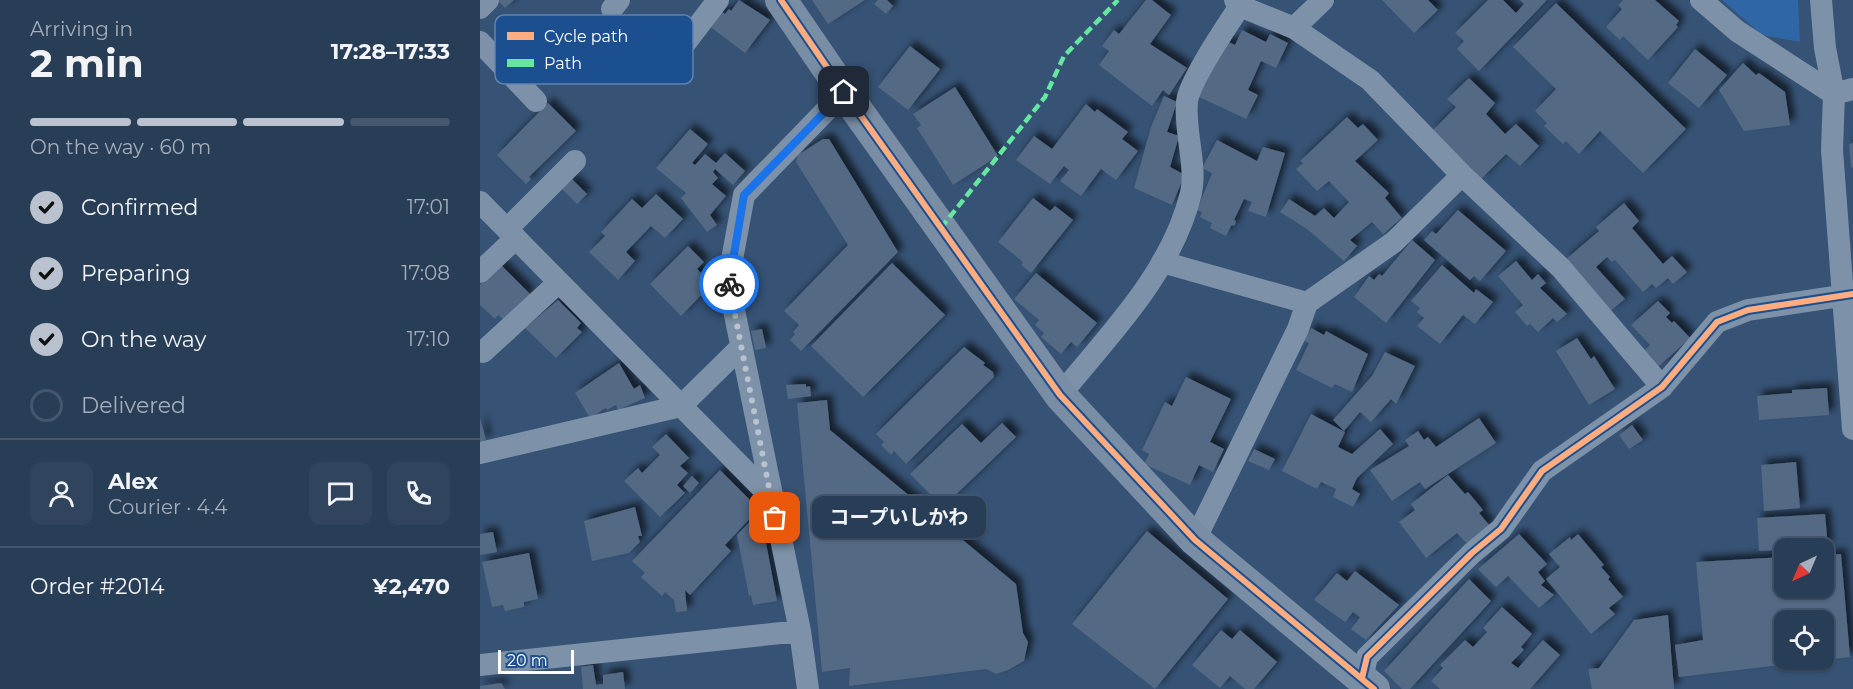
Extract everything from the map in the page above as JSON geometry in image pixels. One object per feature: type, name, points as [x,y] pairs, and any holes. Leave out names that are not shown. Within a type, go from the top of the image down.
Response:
[{"type":"street","points":[[480,8],[488,0]]},
{"type":"street","points":[[693,33],[718,0]]},
{"type":"street","points":[[781,0],[1060,395],[1195,540],[1368,683]]},
{"type":"street","points":[[1294,28],[1323,0]]},
{"type":"street","points":[[1701,0],[1737,31],[1843,91]]},
{"type":"street","points":[[1821,0],[1825,48],[1843,91],[1832,150],[1848,294],[1853,429]]},
{"type":"street","points":[[1060,395],[1134,304],[1174,245],[1191,191],[1187,100],[1238,3],[1294,28],[1370,80],[1462,175],[1561,268],[1662,387]]},
{"type":"street","points":[[480,42],[495,58]]},
{"type":"street","points":[[520,84],[536,101]]},
{"type":"street","points":[[808,689],[800,631],[770,496],[728,281],[744,195],[844,92]]},
{"type":"street","points":[[480,272],[511,233],[575,161]]},
{"type":"street","points":[[1195,540],[1298,330],[1307,303],[1394,242],[1462,175]]},
{"type":"street","points":[[480,202],[770,496]]},
{"type":"street","points":[[1162,262],[1307,303]]},
{"type":"street","points":[[483,352],[559,282]]},
{"type":"street","points":[[1368,683],[1367,657],[1472,553],[1501,529],[1542,471],[1662,387],[1716,322],[1748,310],[1848,294]]},
{"type":"street","points":[[480,453],[681,406],[741,347]]},
{"type":"street","points":[[480,665],[800,631]]},
{"type":"shaded area","points":[[1722,0],[1798,0],[1800,42],[1762,35]]},
{"type":"building","points":[[497,0],[514,0],[505,8]]},
{"type":"building","points":[[739,0],[770,20],[745,53],[709,26],[721,11],[725,14],[729,9],[731,11]]},
{"type":"building","points":[[812,0],[865,0],[828,24]]},
{"type":"building","points":[[878,0],[887,0],[893,6],[886,14],[874,4]]},
{"type":"building","points":[[1146,0],[1152,0],[1171,15],[1150,44],[1187,68],[1169,95],[1163,90],[1152,106],[1099,65],[1109,51],[1102,46],[1114,30],[1119,34]]},
{"type":"building","points":[[1382,0],[1428,0],[1438,10],[1414,33]]},
{"type":"building","points":[[1488,0],[1503,0],[1516,13],[1524,4],[1520,0],[1547,0],[1479,71],[1457,49],[1464,41],[1455,33]]},
{"type":"building","points":[[1623,0],[1655,0],[1679,21],[1676,25],[1678,27],[1648,60],[1623,36],[1620,40],[1606,27],[1622,9],[1618,5]]},
{"type":"building","points":[[1556,3],[1686,129],[1643,173],[1600,131],[1579,154],[1566,141],[1563,144],[1544,126],[1547,123],[1535,111],[1556,89],[1513,47]]},
{"type":"building","points":[[1242,30],[1266,42],[1270,34],[1288,43],[1276,68],[1261,61],[1248,90],[1258,95],[1246,119],[1197,96],[1224,40],[1235,45]]},
{"type":"building","points":[[910,46],[940,69],[908,110],[878,87]]},
{"type":"building","points":[[1695,49],[1727,75],[1699,108],[1668,83]]},
{"type":"building","points":[[1743,63],[1756,75],[1759,73],[1785,92],[1790,125],[1744,131],[1719,90]]},
{"type":"building","points":[[1469,78],[1495,103],[1486,114],[1505,134],[1516,124],[1539,146],[1520,166],[1506,154],[1480,180],[1432,131],[1456,107],[1447,99]]},
{"type":"building","points":[[955,87],[998,156],[953,185],[917,128],[921,125],[913,114]]},
{"type":"building","points":[[1164,96],[1177,102],[1167,132],[1179,136],[1170,167],[1183,174],[1172,205],[1134,188],[1151,127]]},
{"type":"building","points":[[548,103],[576,131],[529,177],[531,179],[526,184],[497,155]]},
{"type":"building","points":[[1086,104],[1095,112],[1097,109],[1128,132],[1122,139],[1138,151],[1116,180],[1101,169],[1081,196],[1060,181],[1069,170],[1064,166],[1050,184],[1016,160],[1034,136],[1052,149]]},
{"type":"building","points":[[1347,117],[1358,128],[1363,124],[1378,140],[1355,161],[1389,193],[1385,198],[1402,218],[1383,234],[1372,222],[1350,240],[1357,246],[1344,261],[1307,229],[1280,212],[1289,199],[1315,216],[1324,208],[1334,218],[1349,202],[1329,181],[1317,191],[1296,169],[1303,163],[1300,161]]},
{"type":"building","points":[[690,129],[708,144],[692,163],[695,165],[705,154],[716,163],[725,153],[745,171],[733,185],[715,169],[713,172],[718,178],[712,184],[726,196],[710,215],[717,225],[707,232],[681,198],[686,193],[656,168]]},
{"type":"building","points":[[823,139],[829,139],[898,252],[801,351],[790,340],[799,325],[784,311],[848,245],[796,162],[798,155]]},
{"type":"building","points":[[1217,140],[1257,161],[1263,147],[1285,153],[1266,217],[1248,211],[1252,202],[1244,199],[1234,220],[1235,225],[1231,226],[1226,236],[1210,228],[1212,223],[1200,217],[1202,212],[1197,210],[1212,173],[1202,168]]},
{"type":"building","points":[[1853,143],[1853,167],[1851,168],[1849,144]]},
{"type":"building","points":[[572,179],[587,194],[577,204],[562,189]]},
{"type":"building","points":[[656,194],[683,219],[665,238],[651,226],[626,252],[635,261],[618,280],[589,252],[605,236],[601,232],[632,199],[642,208]]},
{"type":"building","points":[[1033,198],[1050,211],[1055,206],[1073,220],[1031,273],[1021,265],[1023,262],[998,242]]},
{"type":"building","points":[[1624,203],[1639,221],[1632,228],[1663,264],[1672,256],[1687,272],[1673,284],[1668,278],[1656,288],[1652,284],[1643,292],[1615,260],[1612,262],[1607,257],[1596,267],[1625,299],[1609,312],[1565,260],[1599,231],[1596,227]]},
{"type":"building","points":[[1458,210],[1506,251],[1480,281],[1474,276],[1470,280],[1424,240],[1432,231],[1436,234]]},
{"type":"building","points":[[1412,240],[1435,260],[1386,323],[1354,297],[1369,276],[1374,280],[1379,274],[1382,276]]},
{"type":"building","points":[[688,246],[704,262],[697,269],[712,284],[681,316],[650,284]]},
{"type":"building","points":[[1516,261],[1532,280],[1538,274],[1546,283],[1540,288],[1567,314],[1557,322],[1553,318],[1538,332],[1530,324],[1527,326],[1515,312],[1523,305],[1498,276]]},
{"type":"building","points":[[892,263],[945,315],[863,397],[811,346]]},
{"type":"building","points":[[500,264],[530,294],[504,320],[498,315],[495,319],[480,305],[480,285]]},
{"type":"building","points":[[1442,265],[1474,293],[1476,289],[1493,302],[1475,324],[1463,315],[1440,344],[1417,326],[1424,318],[1417,312],[1420,308],[1411,301]]},
{"type":"building","points":[[1036,273],[1097,323],[1077,347],[1071,342],[1061,354],[1041,337],[1044,333],[1035,325],[1039,320],[1014,299]]},
{"type":"building","points":[[558,300],[581,323],[577,328],[582,332],[556,358],[525,328]]},
{"type":"building","points":[[1658,301],[1670,313],[1666,317],[1672,323],[1674,321],[1690,338],[1658,367],[1644,351],[1650,345],[1631,325]]},
{"type":"building","points":[[1311,328],[1324,335],[1326,331],[1368,354],[1352,392],[1335,384],[1332,388],[1296,370],[1309,343],[1304,341]]},
{"type":"building","points":[[762,329],[766,348],[755,350],[751,331]]},
{"type":"building","points":[[1577,338],[1591,359],[1594,356],[1615,389],[1589,405],[1556,351]]},
{"type":"building","points":[[964,347],[985,363],[983,365],[993,372],[994,377],[906,464],[894,451],[891,455],[881,445],[884,442],[876,434]]},
{"type":"building","points":[[1385,352],[1415,366],[1396,404],[1391,399],[1371,422],[1360,412],[1344,431],[1333,420],[1372,376]]},
{"type":"building","points":[[619,363],[634,389],[640,385],[645,398],[618,410],[616,405],[607,410],[606,408],[590,418],[575,393]]},
{"type":"building","points":[[1186,377],[1231,399],[1210,442],[1224,449],[1213,472],[1199,465],[1190,485],[1144,464],[1149,454],[1142,450],[1165,402],[1172,406]]},
{"type":"building","points":[[806,384],[806,387],[810,386],[811,396],[788,399],[786,385]]},
{"type":"building","points":[[1827,388],[1829,415],[1759,420],[1757,396],[1792,393],[1792,390]]},
{"type":"building","points":[[827,400],[830,430],[1016,584],[1023,633],[1028,642],[1024,661],[996,674],[986,669],[849,686],[850,668],[822,672],[797,403]]},
{"type":"building","points":[[1311,414],[1345,432],[1338,447],[1352,454],[1380,429],[1393,444],[1357,478],[1352,489],[1360,494],[1353,507],[1333,497],[1336,489],[1321,482],[1317,489],[1282,471]]},
{"type":"building","points":[[480,418],[486,440],[480,442]]},
{"type":"building","points":[[1479,418],[1496,443],[1425,489],[1420,482],[1392,501],[1370,470],[1409,446],[1405,440],[1418,431],[1424,440],[1428,437],[1436,447]]},
{"type":"building","points":[[1002,423],[1016,437],[943,507],[910,474],[962,424],[981,443]]},
{"type":"building","points":[[1632,425],[1643,440],[1629,449],[1619,435]]},
{"type":"building","points":[[666,434],[689,458],[680,466],[688,473],[677,485],[685,493],[660,517],[624,481],[638,468],[642,473],[660,455],[652,447]]},
{"type":"building","points":[[1254,449],[1275,459],[1269,470],[1248,461]]},
{"type":"building","points":[[1796,462],[1800,508],[1764,511],[1761,465]]},
{"type":"building","points":[[720,470],[759,509],[725,545],[731,551],[690,595],[685,590],[687,611],[676,612],[674,600],[665,592],[662,596],[641,577],[645,573],[632,561]]},
{"type":"building","points":[[1448,475],[1465,494],[1468,492],[1483,510],[1479,513],[1490,526],[1467,544],[1457,533],[1426,558],[1399,522],[1415,510],[1411,504]]},
{"type":"building","points":[[692,476],[699,483],[690,493],[683,486]]},
{"type":"building","points":[[635,507],[642,536],[638,536],[640,542],[629,553],[592,561],[584,521]]},
{"type":"building","points":[[760,511],[777,601],[753,605],[751,595],[749,596],[737,535]]},
{"type":"building","points":[[1825,514],[1827,538],[1774,538],[1774,550],[1759,551],[1757,518]]},
{"type":"building","points":[[1147,531],[1228,599],[1155,689],[1072,624]]},
{"type":"building","points":[[493,532],[497,552],[480,555],[480,534]]},
{"type":"building","points":[[1519,534],[1547,564],[1538,572],[1545,581],[1541,585],[1554,595],[1539,608],[1508,576],[1496,587],[1478,569]]},
{"type":"building","points":[[1578,534],[1604,565],[1601,567],[1610,577],[1608,579],[1623,597],[1609,608],[1615,614],[1591,634],[1546,579],[1560,567],[1549,554],[1570,537],[1571,540]]},
{"type":"building","points":[[529,553],[538,599],[524,602],[524,607],[505,611],[503,605],[492,607],[482,562]]},
{"type":"building","points":[[1834,554],[1841,554],[1850,657],[1834,659],[1834,610],[1774,610],[1774,666],[1679,677],[1675,645],[1703,640],[1696,562],[1774,558],[1774,598],[1834,598]]},
{"type":"building","points":[[1355,571],[1399,605],[1366,640],[1351,629],[1360,617],[1353,612],[1345,622],[1314,600],[1337,573],[1347,581]]},
{"type":"building","points":[[1469,579],[1491,601],[1410,689],[1402,689],[1384,671]]},
{"type":"building","points":[[1502,607],[1532,634],[1521,647],[1524,650],[1511,663],[1518,668],[1543,640],[1560,655],[1530,689],[1440,689],[1431,681],[1443,668],[1440,665],[1465,640],[1473,647],[1487,632],[1483,628]]},
{"type":"building","points":[[1668,615],[1674,689],[1592,689],[1588,669],[1599,668],[1634,620]]},
{"type":"building","points":[[1221,630],[1232,639],[1240,630],[1277,662],[1254,689],[1245,689],[1230,676],[1220,688],[1192,665]]},
{"type":"building","points":[[593,665],[596,685],[603,684],[603,675],[623,672],[625,689],[583,689],[581,667]]},
{"type":"building","points":[[501,683],[505,689],[480,689],[480,686]]},
{"type":"marked path","points":[[941,228],[1045,97],[1064,56],[1118,0]]},
{"type":"cycle path","points":[[781,0],[1060,395],[1195,540],[1374,689]]},
{"type":"cycle path","points":[[1362,678],[1367,657],[1472,553],[1501,529],[1542,471],[1662,387],[1717,322],[1748,310],[1853,294]]},
{"type":"way so far","points":[[729,284],[775,518]]},
{"type":"place","name":"コープいしかわ","points":[[775,518]]},
{"type":"route","points":[[729,284],[744,195],[844,92]]}]
